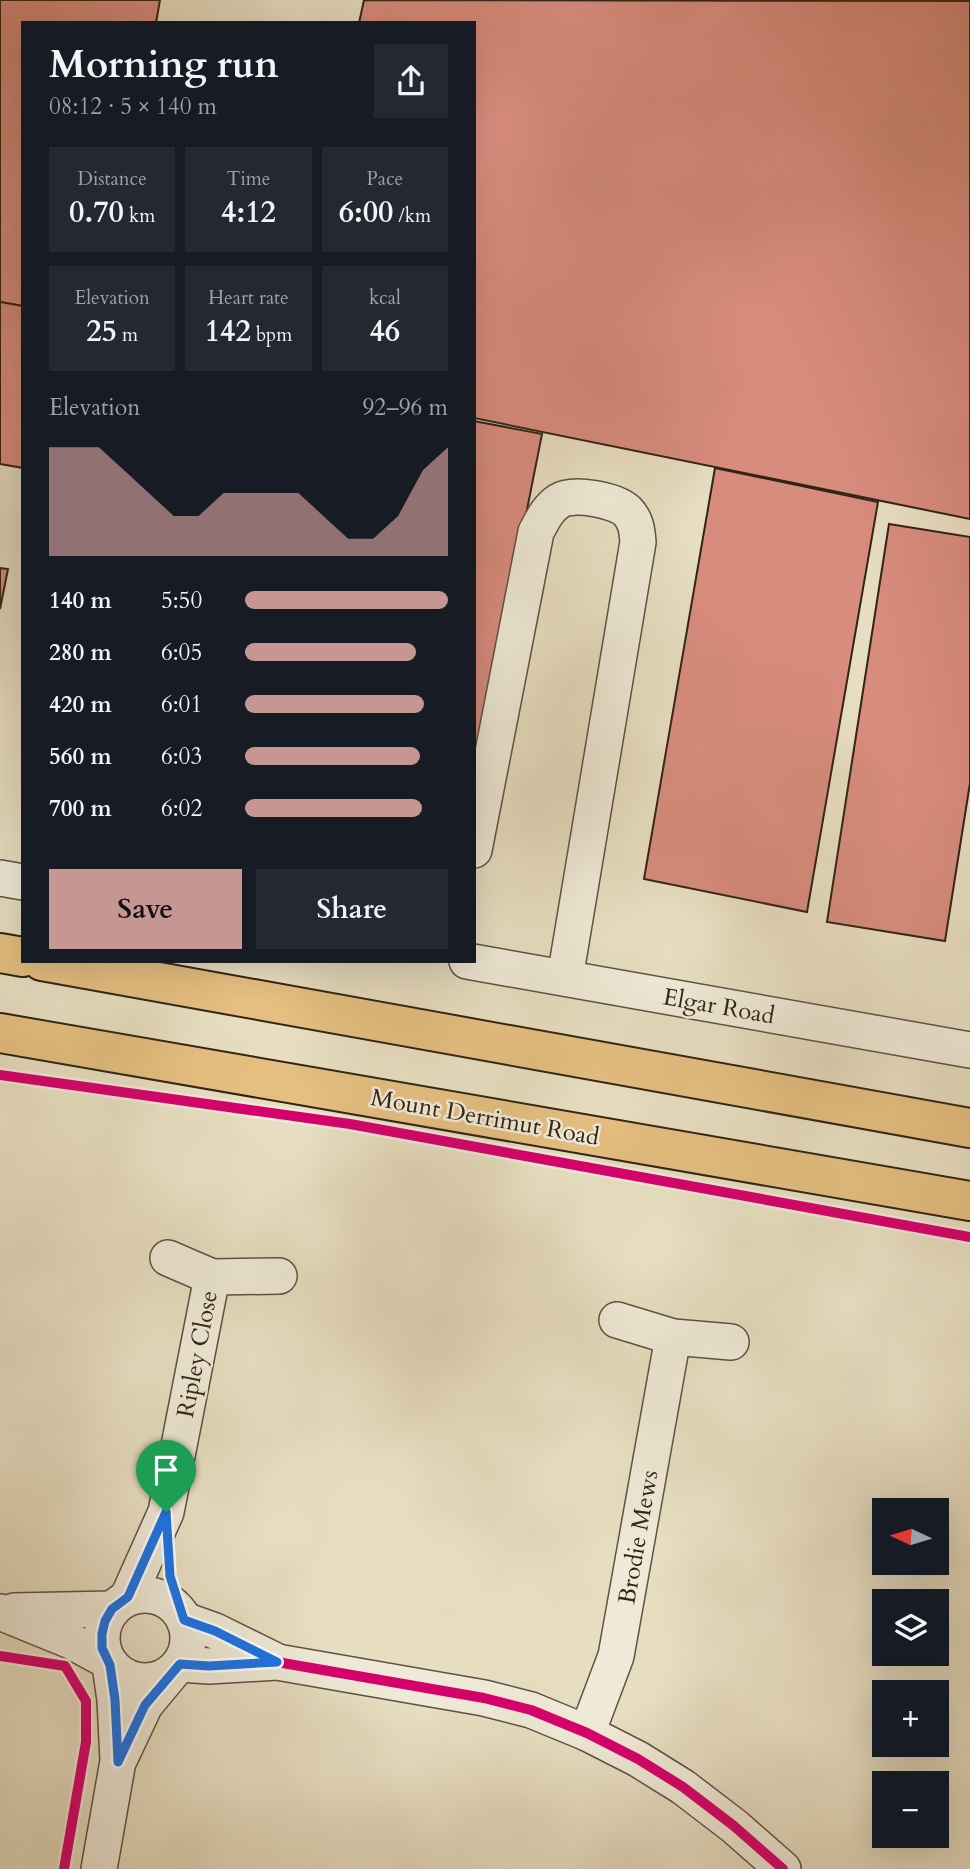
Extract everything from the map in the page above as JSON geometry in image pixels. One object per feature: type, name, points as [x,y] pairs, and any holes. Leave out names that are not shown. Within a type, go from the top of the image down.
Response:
[{"type":"main road","points":[[0,953],[21,957]]},
{"type":"main road","points":[[52,963],[970,1128]]},
{"type":"main road","name":"Mount Derrimut Road","points":[[0,1033],[970,1201]]},
{"type":"street","points":[[476,840],[536,532],[546,513],[561,499],[580,497],[617,504],[629,513],[637,527],[638,542],[565,978]]},
{"type":"street","points":[[0,878],[21,882]]},
{"type":"street","name":"Elgar Road","points":[[476,963],[966,1042]]},
{"type":"street","name":"Ripley Close","points":[[168,1258],[212,1277],[279,1276]]},
{"type":"street","name":"Ripley Close","points":[[183,1617],[170,1576],[166,1512],[212,1277]]},
{"type":"street","points":[[617,1320],[673,1337],[731,1342]]},
{"type":"street","name":"Brodie Mews","points":[[587,1733],[616,1656],[673,1337]]},
{"type":"street","name":"Ripley Close","points":[[120,1603],[166,1512]]},
{"type":"street","points":[[0,1612],[120,1603],[142,1594],[158,1596],[171,1603],[183,1617],[188,1631],[188,1643],[177,1667],[145,1705],[118,1762]]},
{"type":"street","points":[[99,1869],[118,1762],[115,1700],[109,1663],[102,1648],[102,1634],[105,1621],[120,1603]]},
{"type":"street","points":[[0,1612],[71,1641],[134,1681],[162,1678],[177,1667],[277,1662],[510,1703],[587,1733],[638,1759],[683,1787],[734,1826],[783,1869]]},
{"type":"street","points":[[183,1617],[277,1662]]},
{"type":"building","points":[[0,0],[160,0],[156,21],[21,21],[21,306],[0,302]]},
{"type":"building","points":[[364,0],[970,1],[970,519],[476,418],[476,21],[359,21]]},
{"type":"building","points":[[0,302],[21,306],[21,468],[0,464]]},
{"type":"building","points":[[476,421],[542,434],[476,767]]},
{"type":"building","points":[[715,468],[878,502],[807,912],[644,879]]},
{"type":"building","points":[[889,524],[970,537],[970,783],[945,941],[827,922]]},
{"type":"building","points":[[0,568],[8,569],[0,609]]},
{"type":"cycle path","points":[[0,1075],[350,1124],[970,1237]]},
{"type":"cycle path","points":[[0,1656],[65,1666],[86,1701],[86,1742],[64,1869]]},
{"type":"cycle path","points":[[180,1664],[209,1666],[277,1662],[484,1698],[531,1710],[587,1733],[638,1759],[683,1787],[734,1826],[783,1869]]},
{"type":"route","points":[[166,1512],[170,1576],[184,1620],[215,1631],[277,1662],[209,1666],[180,1664],[145,1705],[118,1762],[115,1700],[110,1665],[102,1648],[102,1634],[112,1609],[128,1597],[166,1512]]}]
